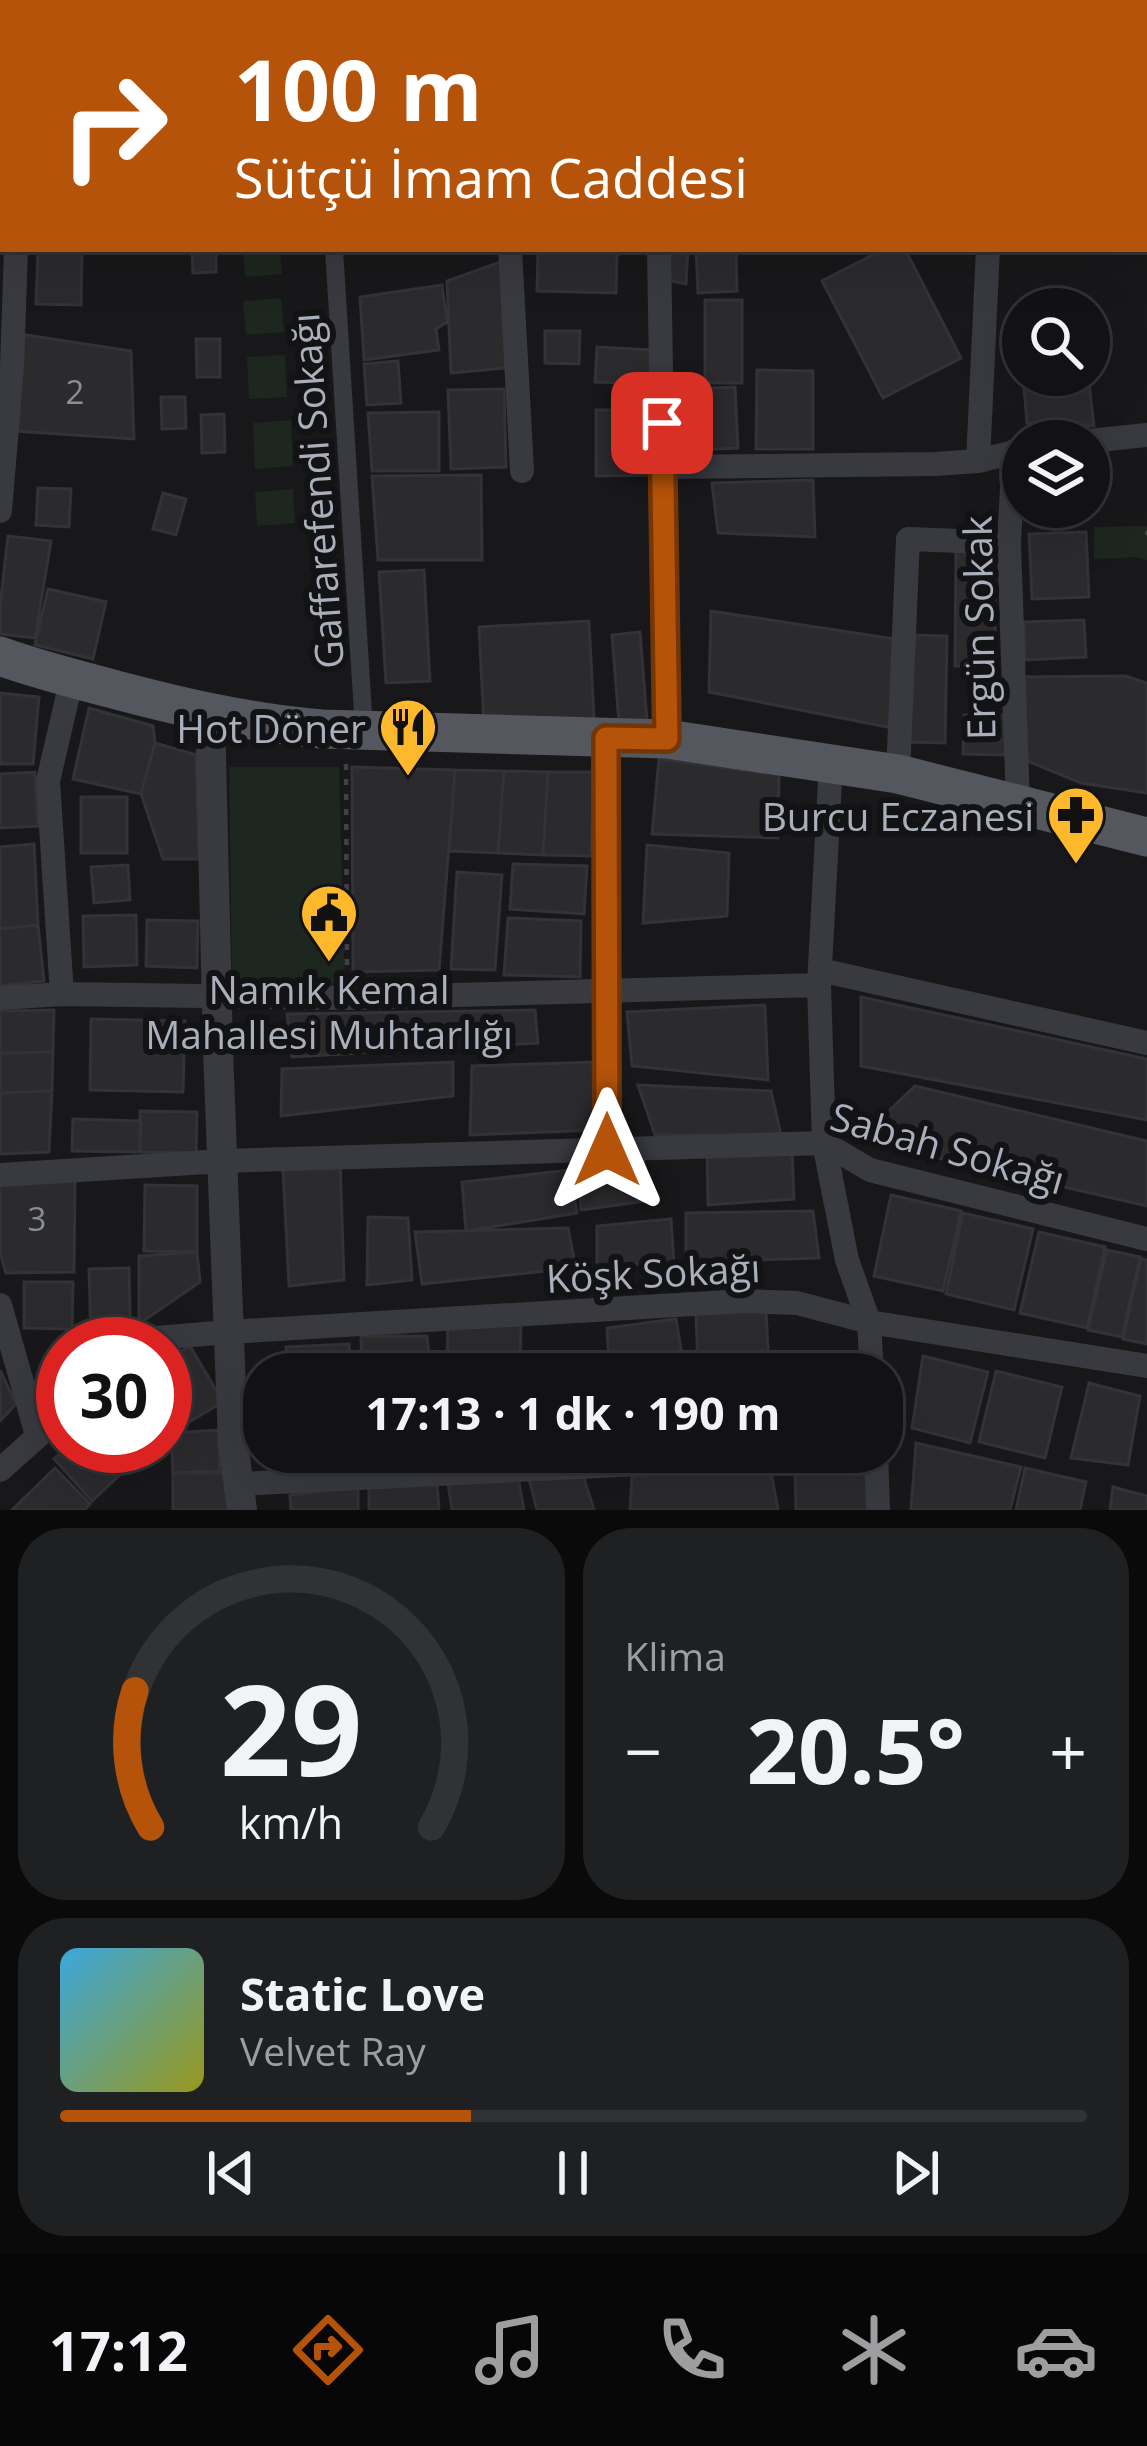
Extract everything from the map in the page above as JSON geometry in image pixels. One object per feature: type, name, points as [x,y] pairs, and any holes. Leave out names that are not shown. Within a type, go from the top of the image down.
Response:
[{"type":"main road","points":[[0,656],[210,713],[272,724],[667,739],[898,774],[1147,836]]},
{"type":"street","points":[[0,511],[16,252]]},
{"type":"street","name":"Gaffarefendi Sokağı","points":[[334,252],[355,729]]},
{"type":"street","points":[[510,252],[522,471]]},
{"type":"street","points":[[659,252],[667,739]]},
{"type":"street","points":[[978,461],[988,252]]},
{"type":"street","points":[[1110,439],[1147,435]]},
{"type":"street","points":[[663,467],[978,461],[1002,455]]},
{"type":"street","name":"Ergün Sokak","points":[[1011,528],[1018,804]]},
{"type":"street","points":[[898,774],[908,539],[1009,543]]},
{"type":"street","points":[[62,994],[48,782],[72,678]]},
{"type":"street","points":[[210,713],[233,1442],[240,1497],[579,1473]]},
{"type":"street","points":[[606,738],[607,1150]]},
{"type":"street","points":[[831,762],[820,978],[824,1143],[847,1260],[869,1322],[871,1353]]},
{"type":"street","points":[[0,998],[62,994],[347,998],[606,991],[820,978],[1147,1043]]},
{"type":"street","name":"Sabah Sokağı","points":[[0,1175],[223,1161],[824,1143],[870,1170],[1147,1239]]},
{"type":"street","name":"Köşk Sokağı","points":[[192,1335],[743,1300],[797,1303],[869,1322],[1147,1366]]},
{"type":"street","points":[[0,1305],[36,1432]]},
{"type":"street","points":[[0,1470],[36,1437]]},
{"type":"street","points":[[877,1473],[878,1510]]},
{"type":"path","points":[[347,998],[355,729]]},
{"type":"shaded area","points":[[243,252],[280,252],[282,274],[245,277]]},
{"type":"shaded area","points":[[281,298],[284,332],[246,335],[243,301]]},
{"type":"shaded area","points":[[285,355],[287,397],[249,399],[247,357]]},
{"type":"shaded area","points":[[291,420],[293,466],[255,469],[253,423]]},
{"type":"shaded area","points":[[293,489],[295,523],[257,526],[255,492]]},
{"type":"shaded area","points":[[1147,526],[1147,560],[1094,559],[1094,528]]},
{"type":"shaded area","points":[[229,767],[339,767],[345,986],[232,989]]},
{"type":"building","points":[[38,252],[82,252],[81,305],[36,304]]},
{"type":"building","points":[[192,252],[216,252],[216,272],[193,273]]},
{"type":"building","points":[[538,252],[624,252],[617,255],[616,293],[537,291]]},
{"type":"building","points":[[665,252],[688,252],[686,284],[667,280]]},
{"type":"building","points":[[696,252],[736,252],[737,291],[698,293]]},
{"type":"building","points":[[878,252],[907,252],[961,358],[883,398],[822,281]]},
{"type":"building","points":[[503,261],[506,368],[451,373],[447,281]]},
{"type":"building","points":[[442,285],[447,322],[436,329],[439,350],[364,360],[360,297]]},
{"type":"building","points":[[705,300],[742,300],[742,383],[705,383]]},
{"type":"building","points":[[545,331],[580,331],[579,364],[545,363]]},
{"type":"building","points":[[20,334],[131,351],[134,439],[15,431]]},
{"type":"building","points":[[196,339],[220,339],[220,377],[197,377]]},
{"type":"building","points":[[597,347],[652,350],[650,384],[595,382]]},
{"type":"building","points":[[398,361],[401,403],[367,405],[364,364]]},
{"type":"building","points":[[757,370],[813,371],[813,449],[756,449]]},
{"type":"building","points":[[735,387],[738,448],[698,450],[694,389]]},
{"type":"building","points":[[504,389],[506,467],[451,469],[448,390]]},
{"type":"building","points":[[1025,396],[1090,396],[1093,420],[1027,420]]},
{"type":"building","points":[[161,397],[185,397],[186,428],[162,429]]},
{"type":"building","points":[[596,410],[657,410],[658,475],[596,476]]},
{"type":"building","points":[[439,412],[439,471],[372,471],[368,413]]},
{"type":"building","points":[[224,414],[225,452],[202,453],[201,415]]},
{"type":"building","points":[[481,475],[482,560],[378,560],[372,476]]},
{"type":"building","points":[[813,480],[815,537],[718,533],[712,483]]},
{"type":"building","points":[[38,488],[71,489],[69,527],[36,525]]},
{"type":"building","points":[[163,493],[186,499],[176,535],[153,529]]},
{"type":"building","points":[[1086,532],[1089,597],[1032,599],[1029,534]]},
{"type":"building","points":[[8,536],[51,541],[35,638],[0,634]]},
{"type":"building","points":[[956,547],[995,547],[995,667],[955,666]]},
{"type":"building","points":[[424,570],[430,681],[386,683],[379,572]]},
{"type":"building","points":[[48,589],[106,602],[93,659],[35,645]]},
{"type":"building","points":[[711,611],[895,639],[892,728],[709,692]]},
{"type":"building","points":[[1084,620],[1086,657],[1025,660],[1024,622]]},
{"type":"building","points":[[589,621],[594,719],[484,725],[479,627]]},
{"type":"building","points":[[640,632],[647,721],[619,723],[612,635]]},
{"type":"building","points":[[912,635],[947,636],[945,743],[910,742]]},
{"type":"building","points":[[1125,676],[1147,683],[1147,793],[1081,783],[1020,758],[1016,677]]},
{"type":"building","points":[[0,693],[39,697],[33,764],[0,764]]},
{"type":"building","points":[[89,708],[153,726],[155,743],[141,794],[73,779]]},
{"type":"building","points":[[964,715],[1006,715],[1006,755],[963,754]]},
{"type":"building","points":[[155,743],[196,755],[199,859],[163,859],[141,794]]},
{"type":"building","points":[[659,759],[779,775],[778,838],[652,834]]},
{"type":"building","points":[[352,767],[455,770],[439,970],[353,972]]},
{"type":"building","points":[[455,770],[504,771],[498,853],[449,851]]},
{"type":"building","points":[[504,771],[548,772],[543,855],[498,853]]},
{"type":"building","points":[[35,772],[38,826],[0,828],[0,774]]},
{"type":"building","points":[[548,772],[594,772],[591,856],[543,855]]},
{"type":"building","points":[[81,797],[127,797],[127,853],[81,853]]},
{"type":"building","points":[[34,844],[38,925],[0,929],[0,847]]},
{"type":"building","points":[[647,845],[729,853],[727,916],[643,923]]},
{"type":"building","points":[[513,864],[587,866],[584,914],[510,909]]},
{"type":"building","points":[[128,865],[130,900],[94,903],[91,867]]},
{"type":"building","points":[[457,872],[502,875],[495,970],[451,969]]},
{"type":"building","points":[[136,915],[137,965],[84,967],[83,916]]},
{"type":"building","points":[[508,918],[581,921],[580,977],[504,975]]},
{"type":"building","points":[[147,920],[198,921],[197,968],[146,966]]},
{"type":"building","points":[[38,925],[44,981],[0,986],[0,929]]},
{"type":"building","points":[[861,997],[1147,1059],[1147,1120],[861,1066]]},
{"type":"building","points":[[765,1005],[768,1080],[632,1066],[627,1012]]},
{"type":"building","points":[[54,1010],[53,1052],[0,1053],[0,1011]]},
{"type":"building","points":[[535,1010],[538,1043],[292,1057],[287,1014]]},
{"type":"building","points":[[91,1019],[185,1021],[183,1092],[90,1090]]},
{"type":"building","points":[[53,1052],[52,1091],[0,1093],[0,1053]]},
{"type":"building","points":[[453,1062],[453,1096],[281,1116],[282,1069]]},
{"type":"building","points":[[597,1062],[597,1130],[470,1135],[472,1066]]},
{"type":"building","points":[[638,1085],[771,1091],[781,1135],[655,1135]]},
{"type":"building","points":[[915,1086],[1147,1141],[1147,1206],[859,1140]]},
{"type":"building","points":[[52,1091],[49,1152],[0,1154],[0,1093]]},
{"type":"building","points":[[140,1111],[197,1112],[196,1153],[140,1152]]},
{"type":"building","points":[[73,1119],[141,1121],[140,1152],[72,1151]]},
{"type":"building","points":[[792,1149],[794,1199],[708,1205],[707,1152]]},
{"type":"building","points":[[340,1158],[344,1280],[289,1286],[283,1171]]},
{"type":"building","points":[[643,1158],[653,1200],[581,1210],[578,1170]]},
{"type":"building","points":[[570,1170],[577,1213],[466,1231],[462,1182]]},
{"type":"building","points":[[75,1179],[74,1272],[6,1273],[0,1253],[0,1182]]},
{"type":"building","points":[[145,1185],[197,1186],[197,1252],[144,1251]]},
{"type":"building","points":[[891,1195],[961,1211],[943,1291],[874,1276]]},
{"type":"building","points":[[813,1211],[819,1258],[686,1262],[686,1213]]},
{"type":"building","points":[[963,1213],[1033,1229],[1014,1310],[946,1294]]},
{"type":"building","points":[[368,1217],[408,1218],[412,1280],[367,1285]]},
{"type":"building","points":[[671,1219],[674,1263],[597,1266],[597,1226]]},
{"type":"building","points":[[568,1228],[576,1268],[422,1284],[415,1232]]},
{"type":"building","points":[[1039,1232],[1105,1247],[1087,1328],[1020,1313]]},
{"type":"building","points":[[1107,1250],[1140,1257],[1122,1337],[1088,1330]]},
{"type":"building","points":[[197,1252],[200,1282],[149,1317],[139,1317],[139,1256]]},
{"type":"building","points":[[1141,1258],[1147,1260],[1147,1344],[1123,1339]]},
{"type":"building","points":[[129,1268],[130,1315],[90,1317],[89,1269]]},
{"type":"building","points":[[24,1282],[73,1282],[72,1317],[36,1317],[36,1328],[24,1328]]},
{"type":"building","points":[[766,1311],[768,1353],[697,1353],[696,1314]]},
{"type":"building","points":[[676,1319],[682,1353],[609,1353],[607,1328]]},
{"type":"building","points":[[448,1323],[521,1325],[520,1353],[447,1353]]},
{"type":"building","points":[[361,1336],[427,1336],[429,1353],[361,1353]]},
{"type":"building","points":[[349,1344],[350,1353],[286,1353],[286,1347]]},
{"type":"building","points":[[192,1349],[223,1402],[192,1420]]},
{"type":"building","points":[[923,1356],[988,1372],[970,1443],[912,1428]]},
{"type":"building","points":[[0,1370],[16,1404],[0,1421]]},
{"type":"building","points":[[996,1371],[1062,1387],[1045,1458],[979,1442]]},
{"type":"building","points":[[1089,1383],[1140,1396],[1128,1465],[1071,1458]]},
{"type":"building","points":[[218,1430],[220,1471],[192,1472],[192,1432]]},
{"type":"building","points":[[916,1443],[1021,1467],[1010,1510],[911,1510]]},
{"type":"building","points":[[1025,1468],[1086,1482],[1080,1510],[1016,1510]]},
{"type":"building","points":[[50,1473],[60,1473],[90,1504],[84,1510],[12,1510]]},
{"type":"building","points":[[67,1473],[122,1473],[92,1501]]},
{"type":"building","points":[[173,1473],[235,1473],[237,1510],[173,1510]]},
{"type":"building","points":[[771,1473],[778,1510],[630,1510],[632,1476]]},
{"type":"building","points":[[795,1473],[870,1473],[872,1510],[796,1510]]},
{"type":"building","points":[[583,1475],[594,1510],[537,1510],[529,1479]]},
{"type":"building","points":[[518,1476],[524,1510],[452,1510],[448,1483]]},
{"type":"building","points":[[437,1482],[439,1510],[369,1510],[369,1486]]},
{"type":"building","points":[[358,1487],[358,1510],[291,1510],[290,1495]]},
{"type":"building","points":[[1113,1487],[1147,1496],[1147,1510],[1110,1510]]},
{"type":"place","name":"Hot Döner","points":[[408,778]]},
{"type":"place","name":"Burcu Eczanesi","points":[[1076,866]]},
{"type":"place","name":"Namık Kemal Mahallesi Muhtarlığı","points":[[329,964]]},
{"type":"route","points":[[607,1150],[606,738],[667,739],[662,423]]}]
